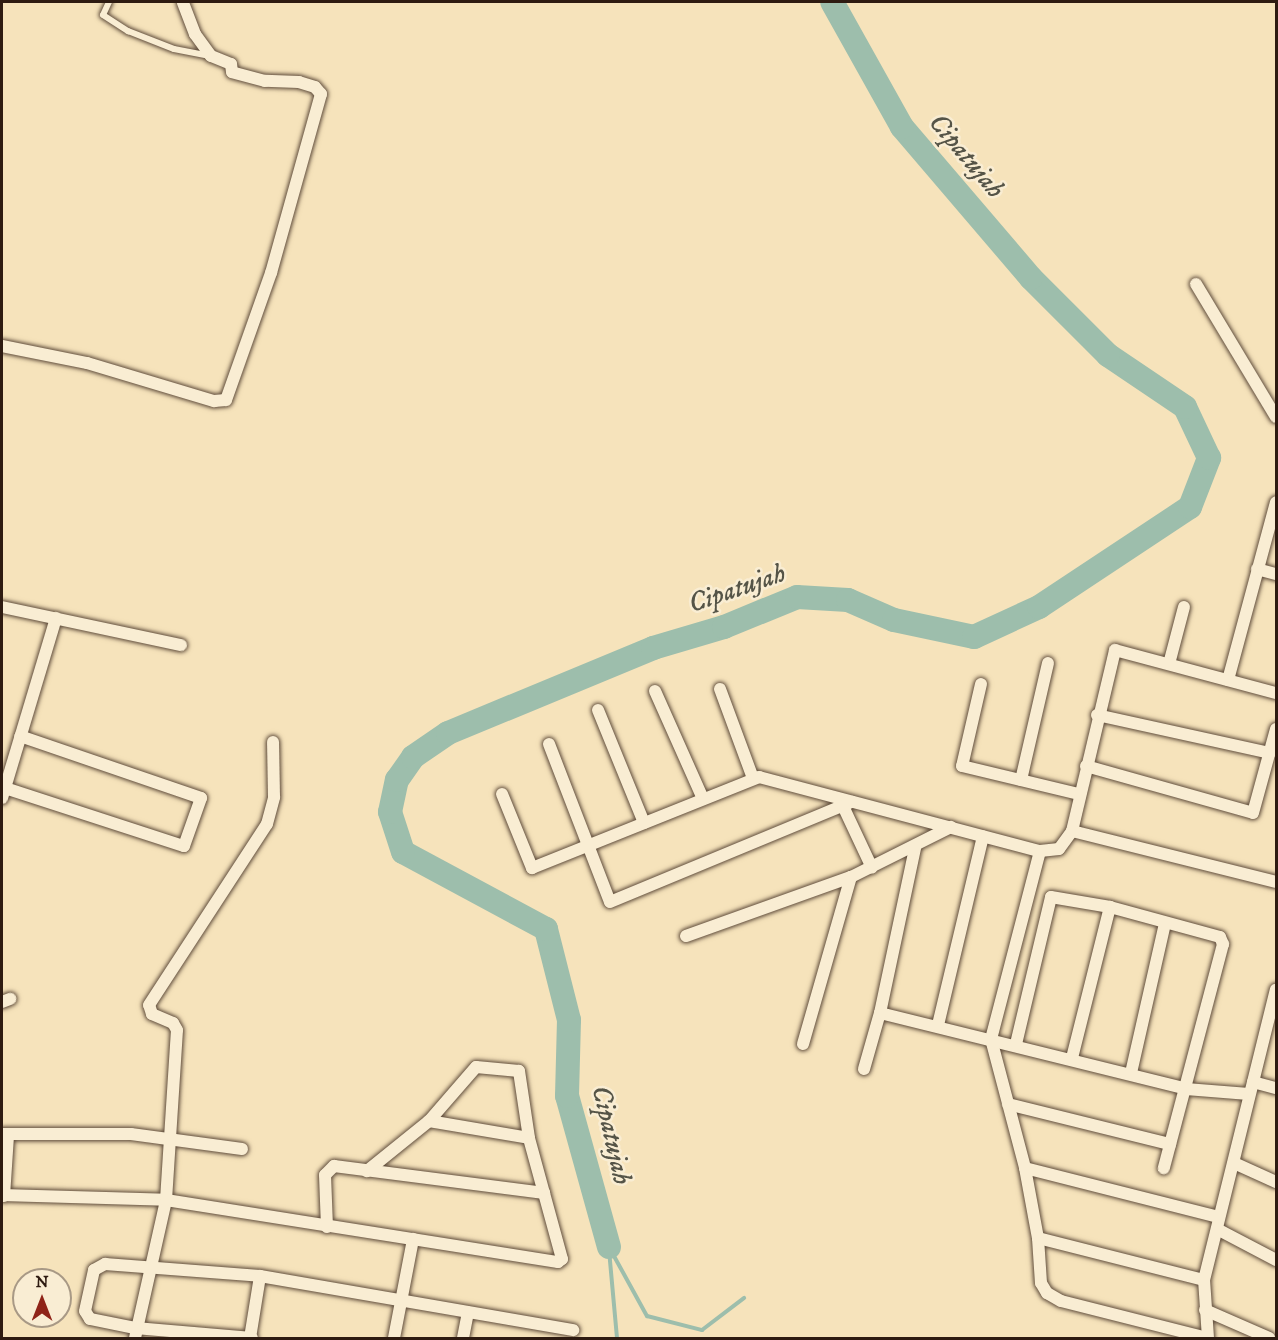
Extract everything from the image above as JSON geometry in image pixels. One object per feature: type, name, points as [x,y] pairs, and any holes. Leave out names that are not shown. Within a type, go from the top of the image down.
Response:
[{"type":"street","points":[[2,346],[87,363],[214,401],[226,400],[271,273],[321,94],[315,87],[299,82],[242,77],[232,72],[231,64],[211,56],[195,34],[183,2]]},
{"type":"street","points":[[1196,284],[1276,417]]},
{"type":"street","points":[[1228,680],[1276,502]]},
{"type":"street","points":[[1257,569],[1276,574]]},
{"type":"street","points":[[2,607],[182,645]]},
{"type":"street","points":[[1169,663],[1184,607]]},
{"type":"street","points":[[20,736],[201,798],[184,846],[3,793],[20,736],[56,618]]},
{"type":"street","points":[[502,795],[530,867],[542,866],[753,778],[771,779],[848,804],[951,827],[1040,851],[1059,849],[1072,831],[1097,715],[1115,650],[1276,693]]},
{"type":"street","points":[[1021,780],[1048,663]]},
{"type":"street","points":[[981,684],[962,766],[1079,794]]},
{"type":"street","points":[[720,689],[753,778]]},
{"type":"street","points":[[655,691],[703,799]]},
{"type":"street","points":[[598,710],[644,824]]},
{"type":"street","points":[[1097,715],[1270,753]]},
{"type":"street","points":[[1086,766],[1250,813],[1257,808],[1276,729]]},
{"type":"street","points":[[135,1333],[166,1200],[177,1030],[173,1023],[152,1014],[149,1005],[270,817],[274,797],[273,742]]},
{"type":"street","points":[[549,744],[587,848],[610,902],[848,804]]},
{"type":"street","points":[[848,804],[872,868]]},
{"type":"street","points":[[686,936],[851,877],[915,848],[951,827]]},
{"type":"street","points":[[1072,831],[1276,882]]},
{"type":"street","points":[[938,1025],[983,836]]},
{"type":"street","points":[[864,1069],[880,1013],[915,848]]},
{"type":"street","points":[[1040,851],[991,1039],[1025,1168],[1038,1238],[1041,1283],[1050,1296],[1208,1338],[1204,1280],[1276,990]]},
{"type":"street","points":[[803,1044],[851,877]]},
{"type":"street","points":[[1016,1044],[1049,898],[1056,896],[1110,908],[1218,936],[1223,941],[1164,1168]]},
{"type":"street","points":[[1072,1058],[1110,908]]},
{"type":"street","points":[[1131,1073],[1165,923]]},
{"type":"street","points":[[880,1013],[1016,1044],[1186,1089],[1276,1088]]},
{"type":"street","points":[[242,1149],[171,1137],[109,1133],[5,1135],[3,1195],[166,1200],[560,1262],[563,1254],[529,1138],[522,1076],[514,1070],[476,1066],[429,1121],[367,1171]]},
{"type":"street","points":[[1008,1104],[1170,1144]]},
{"type":"street","points":[[429,1121],[529,1138]]},
{"type":"street","points":[[1234,1163],[1276,1182]]},
{"type":"street","points":[[327,1227],[326,1171],[340,1166],[544,1193]]},
{"type":"street","points":[[1025,1168],[1218,1223],[1276,1260]]},
{"type":"street","points":[[1038,1238],[1204,1280]]},
{"type":"street","points":[[394,1338],[413,1239]]},
{"type":"street","points":[[260,1276],[251,1338],[135,1333],[86,1316],[94,1270],[105,1264],[260,1276],[573,1330]]},
{"type":"street","points":[[1205,1310],[1269,1338]]},
{"type":"street","points":[[463,1338],[468,1312]]},
{"type":"lane","points":[[109,2],[103,15],[128,31],[174,49],[211,56]]},
{"type":"waterway","name":"Cipatujah","points":[[609,1247],[567,1096],[569,1020],[546,929],[403,852],[390,812],[397,780],[413,757],[448,733],[653,648],[724,627],[797,597],[848,600],[894,620],[974,637],[1039,607],[1190,507],[1209,458],[1185,407],[1108,355],[1031,278],[902,127],[832,2]]},
{"type":"waterway","name":"Cipatujah","points":[[609,1247],[647,1316],[702,1330],[744,1298]]},
{"type":"waterway","points":[[609,1250],[617,1338]]}]
